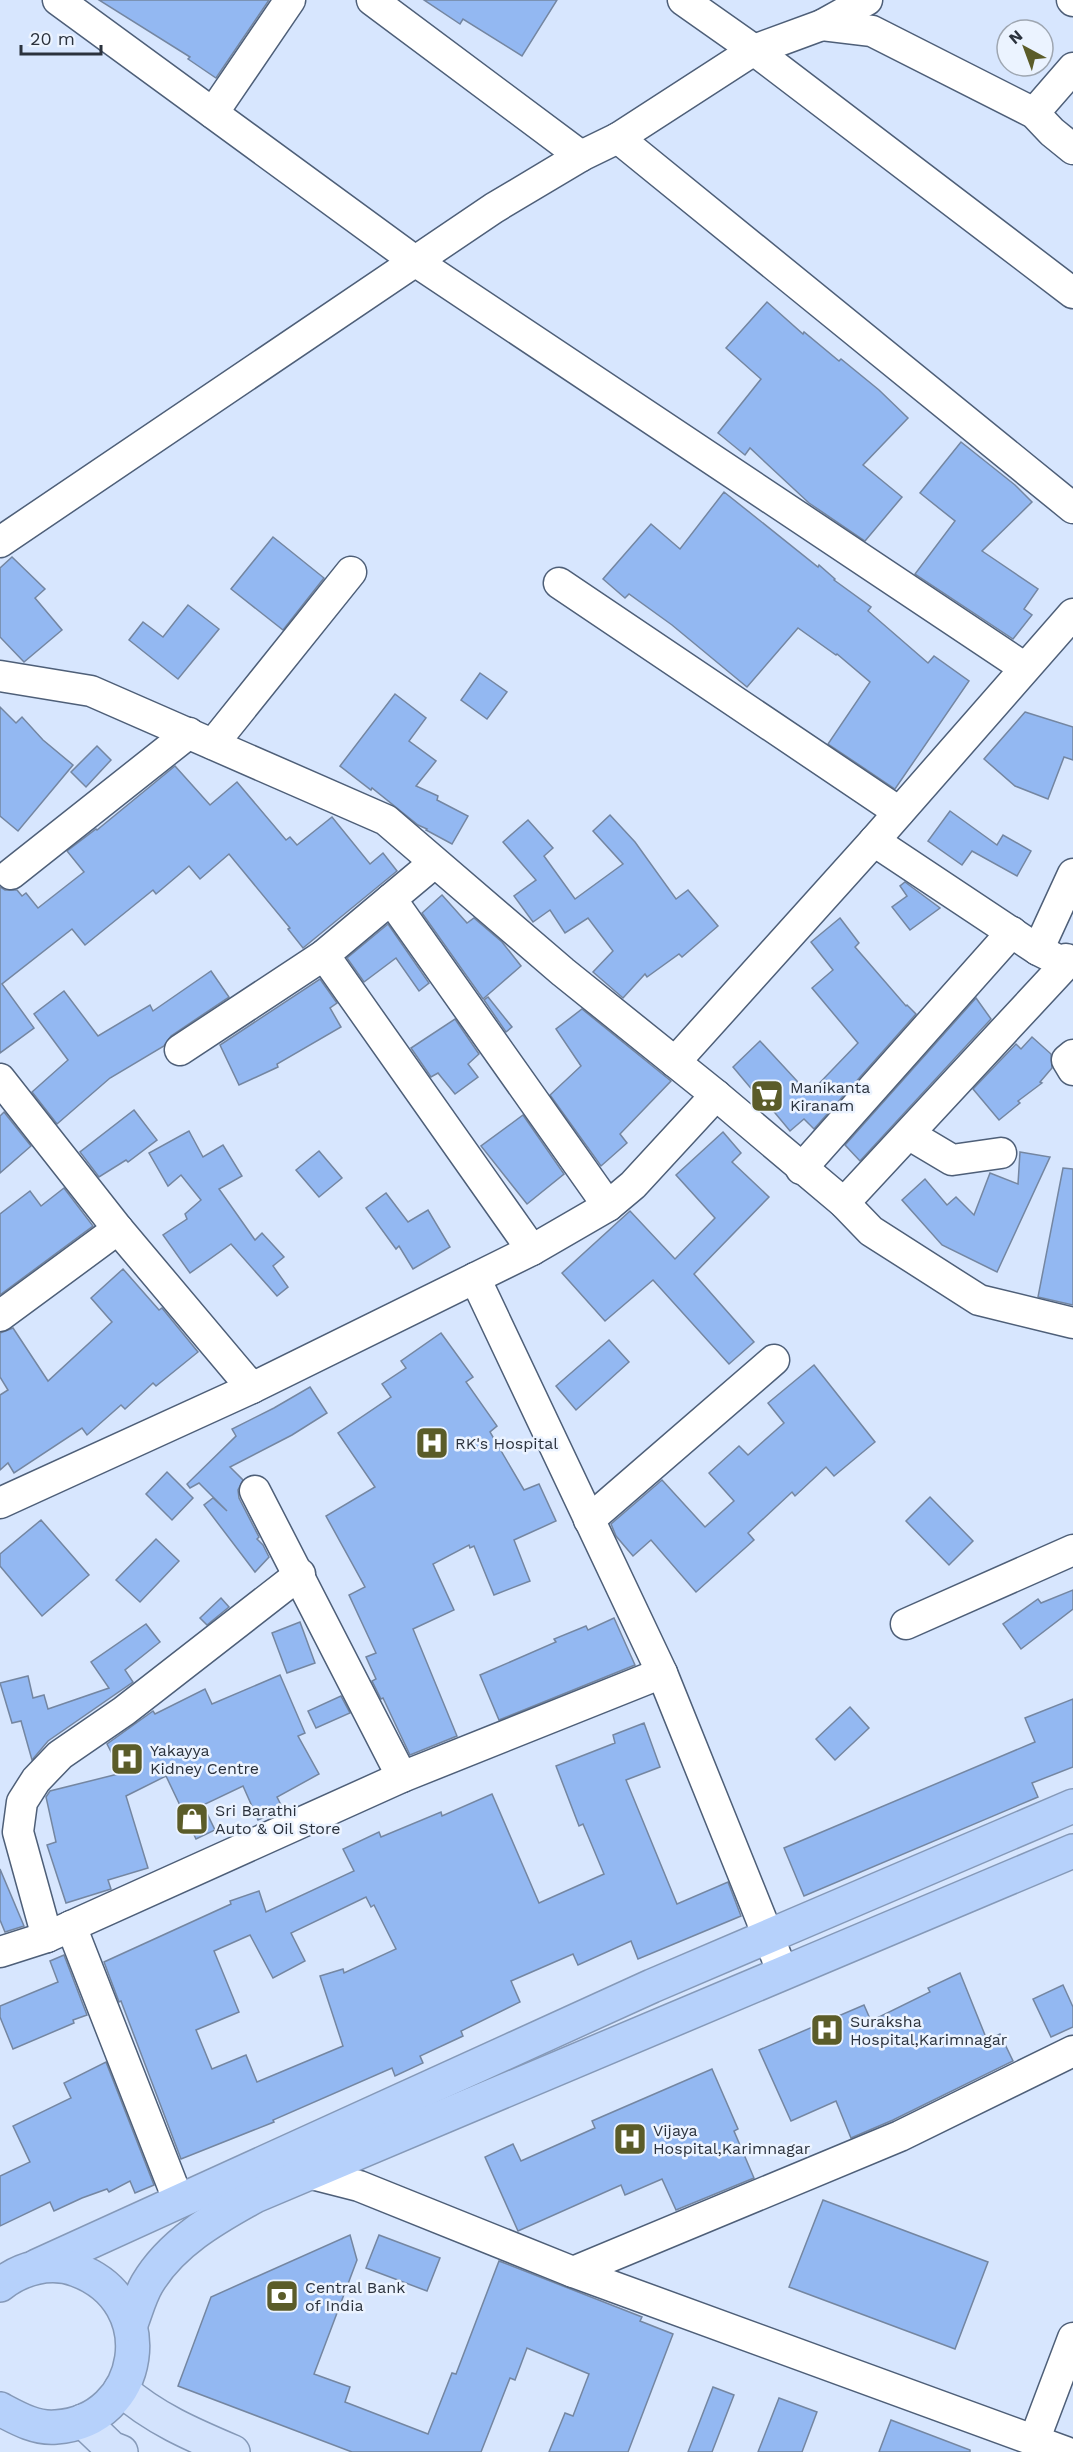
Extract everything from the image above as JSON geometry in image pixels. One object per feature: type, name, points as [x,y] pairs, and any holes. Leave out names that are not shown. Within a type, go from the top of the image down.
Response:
[{"type":"highway","points":[[12,2276],[642,1990],[1073,1806]]},
{"type":"highway","points":[[131,2324],[147,2284],[171,2256],[191,2236],[212,2220],[255,2196],[1073,1851]]},
{"type":"highway","points":[[0,2409],[26,2423],[55,2428],[83,2421],[105,2408],[121,2390],[133,2358],[131,2324],[117,2297],[96,2277],[67,2266],[12,2276]]},
{"type":"main road","points":[[121,2390],[141,2408],[195,2436],[233,2452]]},
{"type":"main road","points":[[83,2421],[114,2451]]},
{"type":"street","points":[[58,0],[415,261],[1025,668]]},
{"type":"street","points":[[213,113],[290,0]]},
{"type":"street","points":[[372,0],[581,156]]},
{"type":"street","points":[[683,0],[754,50],[1073,293]]},
{"type":"street","points":[[0,542],[494,208],[581,156],[618,138],[754,50],[822,25],[867,0]]},
{"type":"street","points":[[822,25],[872,31],[1034,113],[1073,149]]},
{"type":"street","points":[[1034,113],[1073,68]]},
{"type":"street","points":[[618,138],[1073,508]]},
{"type":"street","points":[[11,874],[201,739],[351,572]]},
{"type":"street","points":[[559,583],[898,812]]},
{"type":"street","points":[[675,1062],[874,841],[1073,614]]},
{"type":"street","points":[[0,676],[91,691],[386,820],[563,972],[716,1095],[844,1203],[872,1231],[979,1300],[1073,1323]]},
{"type":"street","points":[[844,1203],[1069,963],[1038,950],[874,841]]},
{"type":"street","points":[[180,1050],[324,955],[434,863]]},
{"type":"street","points":[[1038,950],[1073,874]]},
{"type":"street","points":[[391,899],[608,1206]]},
{"type":"street","points":[[801,1169],[1012,932]]},
{"type":"street","points":[[324,955],[532,1250]]},
{"type":"street","points":[[1073,1055],[1067,1060],[1073,1070]]},
{"type":"street","points":[[2,1082],[118,1229],[252,1388]]},
{"type":"street","points":[[0,1503],[252,1388],[532,1250],[608,1206],[633,1185],[716,1095]]},
{"type":"street","points":[[910,1135],[952,1160],[1001,1153]]},
{"type":"street","points":[[0,1316],[118,1229]]},
{"type":"street","points":[[475,1278],[662,1673],[770,1935],[783,1973]]},
{"type":"street","points":[[589,1520],[774,1360]]},
{"type":"street","points":[[255,1491],[300,1574],[402,1777]]},
{"type":"street","points":[[906,1624],[1073,1550]]},
{"type":"street","points":[[179,2202],[59,1931],[18,1832],[22,1802],[36,1780],[60,1755],[124,1711],[300,1574]]},
{"type":"street","points":[[0,1952],[59,1931],[402,1777],[662,1673]]},
{"type":"street","points":[[573,2271],[900,2136],[1073,2051]]},
{"type":"street","points":[[308,2173],[359,2186],[573,2271],[1066,2452]]},
{"type":"street","points":[[1034,2441],[1073,2338]]},
{"type":"building","points":[[99,0],[269,0],[216,78],[188,59],[190,57]]},
{"type":"building","points":[[424,0],[557,0],[522,56],[463,19],[460,24]]},
{"type":"building","points":[[767,302],[803,334],[804,332],[839,361],[841,359],[879,390],[908,418],[863,465],[902,497],[865,541],[809,503],[750,448],[745,455],[718,433],[761,379],[726,348]]},
{"type":"building","points":[[961,442],[1015,485],[1032,502],[982,551],[1038,589],[1024,609],[1032,615],[1013,639],[915,574],[955,521],[920,493]]},
{"type":"building","points":[[724,492],[871,607],[868,611],[928,663],[934,656],[969,681],[895,789],[828,744],[870,682],[837,654],[798,628],[747,687],[672,625],[629,594],[625,598],[603,579],[651,524],[680,549]]},
{"type":"building","points":[[273,537],[324,578],[283,630],[231,589]]},
{"type":"building","points":[[12,557],[45,589],[35,598],[62,630],[24,662],[0,637],[0,568]]},
{"type":"building","points":[[188,605],[219,629],[178,679],[129,640],[143,622],[163,637]]},
{"type":"building","points":[[480,673],[507,692],[487,719],[461,700]]},
{"type":"building","points":[[395,694],[426,718],[409,741],[436,761],[416,786],[438,796],[437,800],[468,816],[452,844],[418,825],[340,766]]},
{"type":"building","points":[[0,707],[16,723],[22,717],[43,740],[73,765],[18,831],[0,816]]},
{"type":"building","points":[[1025,712],[1073,727],[1073,760],[1064,757],[1048,799],[1015,786],[984,759]]},
{"type":"building","points":[[97,746],[111,760],[86,787],[71,772]]},
{"type":"building","points":[[175,766],[210,805],[237,782],[286,840],[290,837],[297,845],[332,817],[370,864],[383,853],[397,871],[303,948],[288,929],[290,928],[229,854],[200,879],[189,866],[156,894],[153,890],[85,945],[72,929],[2,984],[34,1028],[0,1053],[0,887],[5,890],[17,890],[22,896],[26,893],[38,908],[84,872],[67,851],[97,830]]},
{"type":"building","points":[[950,811],[997,845],[1003,835],[1031,851],[1017,876],[972,851],[962,865],[928,841]]},
{"type":"building","points":[[610,815],[635,842],[676,899],[688,890],[718,926],[682,957],[679,954],[647,977],[645,974],[623,998],[593,972],[613,951],[588,918],[565,933],[550,910],[533,922],[514,896],[536,880],[503,842],[528,820],[553,848],[544,856],[575,899],[623,864],[593,831]]},
{"type":"building","points":[[905,882],[940,908],[910,930],[892,907],[907,896],[900,886]]},
{"type":"building","points":[[442,895],[467,923],[474,918],[502,942],[521,966],[483,999],[422,913]]},
{"type":"building","points":[[840,918],[859,943],[855,947],[906,1006],[916,1014],[814,1129],[804,1119],[790,1131],[756,1090],[754,1092],[733,1067],[760,1041],[809,1094],[858,1043],[812,988],[833,970],[811,942]]},
{"type":"building","points":[[388,924],[429,983],[419,991],[396,958],[364,982],[347,958]]},
{"type":"building","points":[[211,971],[229,997],[171,1036],[164,1046],[110,1078],[57,1124],[32,1092],[68,1060],[34,1014],[64,991],[98,1036],[150,1005],[153,1011]]},
{"type":"building","points":[[320,979],[337,1003],[330,1008],[341,1027],[277,1064],[278,1067],[239,1085],[220,1045]]},
{"type":"building","points":[[488,997],[512,1027],[506,1032],[484,1000]]},
{"type":"building","points":[[976,998],[991,1019],[860,1161],[845,1145]]},
{"type":"building","points":[[582,1009],[671,1081],[620,1134],[627,1143],[601,1166],[550,1095],[581,1066],[556,1029]]},
{"type":"building","points":[[455,1019],[479,1054],[468,1064],[478,1077],[455,1094],[438,1073],[431,1077],[411,1048]]},
{"type":"building","points":[[1032,1037],[1051,1054],[1052,1068],[1040,1082],[1042,1083],[1018,1101],[1020,1103],[999,1120],[973,1089],[1016,1044],[1021,1049]]},
{"type":"building","points":[[134,1110],[157,1140],[128,1162],[126,1160],[99,1177],[80,1152]]},
{"type":"building","points":[[4,1112],[31,1146],[0,1173],[0,1116]]},
{"type":"building","points":[[523,1115],[564,1174],[527,1204],[481,1146]]},
{"type":"building","points":[[189,1131],[203,1157],[223,1145],[242,1176],[219,1189],[255,1240],[262,1233],[284,1257],[273,1266],[288,1287],[277,1296],[231,1244],[190,1273],[163,1235],[187,1219],[185,1214],[201,1200],[181,1175],[168,1186],[149,1153]]},
{"type":"building","points":[[723,1132],[741,1153],[732,1162],[769,1197],[694,1274],[754,1342],[729,1364],[653,1280],[605,1321],[562,1273],[630,1211],[675,1259],[715,1218],[676,1175]]},
{"type":"building","points":[[319,1151],[342,1178],[319,1197],[296,1170]]},
{"type":"building","points":[[1020,1152],[1050,1157],[997,1272],[942,1245],[902,1200],[925,1179],[947,1205],[956,1197],[974,1215],[990,1173],[1018,1184]]},
{"type":"building","points":[[1063,1168],[1073,1169],[1073,1305],[1038,1297]]},
{"type":"building","points":[[64,1188],[93,1226],[0,1295],[0,1214],[30,1191],[41,1206]]},
{"type":"building","points":[[386,1193],[408,1222],[428,1210],[450,1247],[413,1269],[399,1246],[396,1249],[366,1208]]},
{"type":"building","points":[[123,1269],[159,1310],[162,1308],[198,1352],[156,1386],[153,1383],[125,1409],[121,1405],[87,1435],[82,1428],[14,1473],[8,1463],[0,1470],[0,1395],[8,1390],[0,1377],[0,1333],[13,1328],[48,1381],[112,1322],[91,1298]]},
{"type":"building","points":[[441,1333],[473,1377],[466,1382],[497,1426],[490,1432],[524,1490],[539,1484],[556,1521],[514,1540],[530,1581],[494,1595],[474,1546],[470,1548],[469,1545],[433,1564],[454,1610],[413,1629],[457,1736],[410,1755],[383,1698],[381,1699],[372,1681],[376,1679],[366,1657],[376,1653],[349,1595],[365,1587],[326,1516],[375,1487],[338,1433],[391,1397],[382,1384],[406,1368],[401,1361]]},
{"type":"building","points":[[609,1340],[629,1362],[576,1410],[556,1386]]},
{"type":"building","points":[[814,1365],[875,1442],[834,1476],[826,1467],[795,1496],[792,1492],[748,1533],[754,1540],[696,1592],[651,1540],[633,1556],[616,1536],[611,1524],[662,1480],[705,1527],[734,1501],[709,1473],[739,1446],[748,1455],[784,1423],[768,1403]]},
{"type":"building","points":[[310,1387],[327,1413],[292,1435],[230,1467],[243,1480],[238,1490],[239,1498],[259,1537],[257,1539],[269,1557],[255,1572],[204,1505],[213,1498],[227,1511],[199,1483],[190,1488],[187,1484],[236,1436],[232,1429]]},
{"type":"building","points":[[167,1472],[193,1498],[172,1520],[146,1494]]},
{"type":"building","points":[[930,1497],[973,1541],[949,1565],[906,1521]]},
{"type":"building","points":[[41,1520],[89,1575],[42,1616],[0,1566],[0,1554]]},
{"type":"building","points":[[156,1539],[179,1561],[140,1602],[116,1580]]},
{"type":"building","points":[[1073,1590],[1073,1609],[1021,1649],[1003,1624],[1038,1599],[1041,1603]]},
{"type":"building","points":[[221,1598],[229,1607],[207,1625],[200,1618]]},
{"type":"building","points":[[614,1618],[635,1665],[499,1720],[480,1675],[556,1642],[554,1639],[586,1626],[588,1630]]},
{"type":"building","points":[[300,1622],[315,1663],[287,1673],[272,1633]]},
{"type":"building","points":[[146,1624],[160,1642],[125,1670],[133,1682],[48,1741],[32,1760],[21,1721],[12,1723],[0,1683],[28,1676],[33,1698],[44,1695],[48,1709],[109,1688],[91,1662]]},
{"type":"building","points":[[280,1675],[305,1733],[298,1736],[319,1774],[277,1797],[283,1809],[258,1820],[243,1786],[203,1805],[215,1830],[196,1839],[166,1776],[126,1796],[148,1868],[108,1880],[111,1889],[66,1903],[47,1845],[56,1842],[46,1797],[50,1791],[122,1773],[107,1744],[153,1711],[155,1714],[205,1689],[212,1704]]},
{"type":"building","points":[[341,1696],[350,1713],[316,1728],[308,1711]]},
{"type":"building","points":[[1073,1699],[1073,1767],[1032,1783],[1038,1797],[804,1896],[784,1848],[1035,1742],[1025,1718]]},
{"type":"building","points":[[850,1707],[869,1728],[835,1760],[816,1739]]},
{"type":"building","points":[[644,1723],[660,1767],[626,1780],[677,1904],[728,1882],[741,1916],[638,1959],[631,1941],[578,1965],[573,1954],[511,1981],[520,2002],[461,2031],[463,2036],[420,2056],[423,2063],[395,2076],[392,2068],[273,2120],[274,2122],[181,2159],[104,1962],[231,1904],[230,1901],[259,1891],[266,1912],[354,1871],[343,1849],[379,1832],[381,1837],[441,1812],[442,1816],[492,1794],[539,1903],[604,1874],[583,1824],[579,1826],[556,1766],[615,1743],[613,1735]],"holes":[[[366,1897],[371,1907],[374,1905],[396,1949],[344,1973],[343,1969],[320,1976],[343,2046],[257,2082],[246,2055],[212,2069],[196,2030],[239,2012],[214,1951],[250,1935],[273,1978],[305,1961],[291,1933]]]},
{"type":"building","points":[[0,1869],[24,1926],[5,1932],[0,1920]]},
{"type":"building","points":[[64,1955],[87,2015],[73,2020],[74,2023],[13,2049],[0,2017],[0,2006],[58,1982],[50,1961]]},
{"type":"building","points":[[960,1973],[987,2040],[1000,2034],[1013,2061],[851,2138],[836,2101],[791,2121],[759,2050],[864,2005],[871,2021],[930,1992],[928,1988]]},
{"type":"building","points":[[1063,1985],[1073,2007],[1073,2027],[1051,2037],[1033,1999]]},
{"type":"building","points":[[106,2062],[154,2185],[135,2193],[130,2181],[109,2192],[107,2189],[54,2211],[50,2202],[0,2226],[0,2176],[30,2162],[13,2126],[71,2098],[64,2083]]},
{"type":"building","points":[[712,2069],[738,2129],[734,2131],[754,2178],[676,2210],[662,2179],[625,2195],[621,2185],[518,2231],[485,2157],[513,2144],[521,2161],[595,2128],[592,2121]]},
{"type":"building","points":[[823,2200],[988,2262],[955,2349],[789,2287]]},
{"type":"building","points":[[350,2235],[357,2260],[314,2374],[350,2387],[345,2402],[428,2434],[452,2373],[456,2374],[499,2261],[642,2317],[640,2321],[673,2334],[628,2452],[549,2452],[565,2413],[573,2416],[589,2374],[527,2348],[515,2380],[510,2378],[481,2452],[352,2452],[178,2386],[211,2297]]},
{"type":"building","points":[[379,2235],[440,2258],[427,2291],[366,2268]]},
{"type":"building","points":[[713,2387],[734,2395],[712,2452],[688,2452]]},
{"type":"building","points":[[779,2398],[817,2412],[802,2452],[758,2452]]},
{"type":"building","points":[[891,2420],[970,2450],[970,2452],[879,2452]]},
{"type":"place","name":"Manikanta Kiranam","points":[[767,1096]]},
{"type":"place","name":"RK's Hospital","points":[[432,1443]]},
{"type":"place","name":"Yakayya Kidney Centre","points":[[127,1759]]},
{"type":"place","name":"Sri Barathi Auto & Oil Store","points":[[192,1819]]},
{"type":"place","name":"Suraksha Hospital,Karimnagar","points":[[827,2030]]},
{"type":"place","name":"Vijaya Hospital,Karimnagar","points":[[630,2139]]},
{"type":"place","name":"Central Bank of India","points":[[282,2296]]}]
